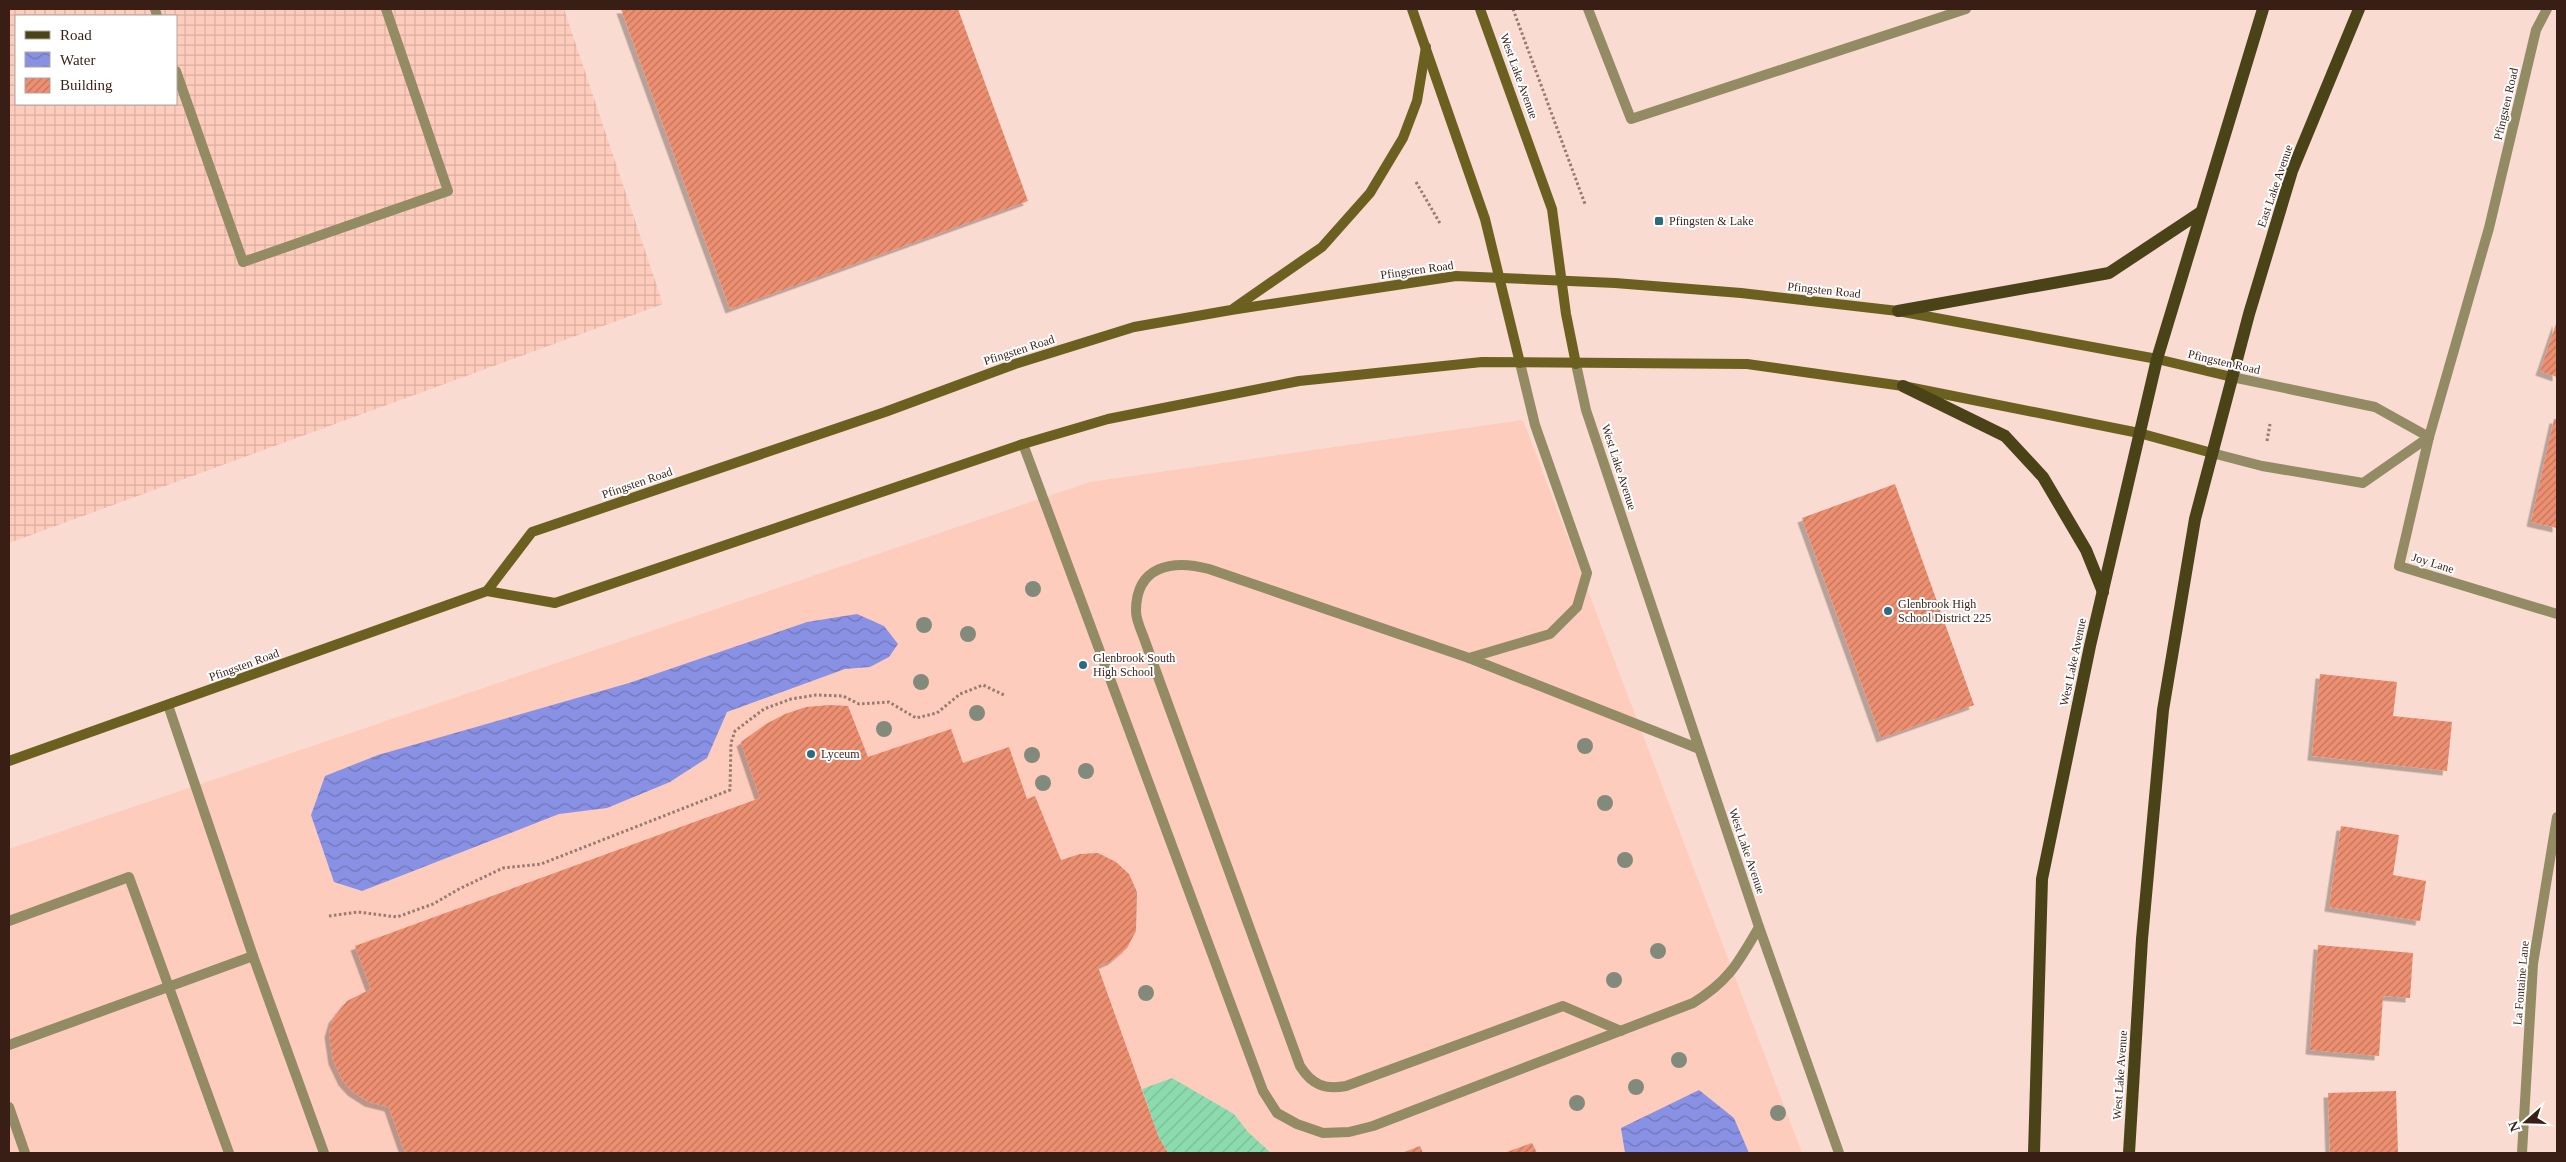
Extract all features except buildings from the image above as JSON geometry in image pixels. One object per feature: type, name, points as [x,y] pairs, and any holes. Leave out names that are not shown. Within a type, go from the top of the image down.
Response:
[{"type":"main road","points":[[1412,9],[1427,46],[1485,219],[1520,363]]},
{"type":"main road","name":"West Lake Avenue","points":[[1480,9],[1552,209],[1576,364]]},
{"type":"main road","points":[[2157,359],[2263,9]]},
{"type":"main road","name":"East Lake Avenue","points":[[2232,377],[2292,171],[2359,9]]},
{"type":"main road","points":[[1231,310],[1322,247],[1370,193],[1403,138],[1417,101],[1427,46]]},
{"type":"main road","points":[[1898,311],[2109,274],[2201,212]]},
{"type":"main road","name":"Pfingsten Road","points":[[487,591],[532,532],[885,412],[1015,364],[1134,327],[1231,310],[1456,276],[1562,280],[1731,292],[1898,311],[2157,359],[2232,377]]},
{"type":"main road","name":"West Lake Avenue","points":[[2034,1153],[2042,879],[2102,592],[2157,359]]},
{"type":"main road","name":"Pfingsten Road","points":[[9,761],[487,591],[555,603],[1023,444],[1108,419],[1299,381],[1482,362],[1747,364],[1903,386],[2139,433],[2212,453]]},
{"type":"main road","name":"West Lake Avenue","points":[[2129,1153],[2142,939],[2163,710],[2195,519],[2232,377]]},
{"type":"main road","points":[[1903,386],[2005,436],[2043,477],[2086,550],[2102,592]]},
{"type":"street","points":[[178,77],[243,262],[448,190],[386,9]]},
{"type":"street","points":[[1588,9],[1631,119],[1966,9]]},
{"type":"street","name":"Pfingsten Road","points":[[2212,453],[2262,466],[2363,483],[2429,437],[2489,228],[2536,30],[2547,9]]},
{"type":"street","points":[[1469,658],[1550,634],[1577,607],[1586,573],[1535,425],[1520,363]]},
{"type":"street","name":"West Lake Avenue","points":[[1576,364],[1586,410],[1698,748],[1759,928],[1839,1153]]},
{"type":"street","name":"Pfingsten Road","points":[[2232,377],[2375,407],[2429,437]]},
{"type":"street","name":"Joy Lane","points":[[2429,437],[2399,566],[2557,614]]},
{"type":"street","points":[[1023,444],[1263,1092],[1277,1113],[1296,1124],[1323,1133],[1349,1132],[1374,1126],[1693,1002],[1715,989],[1734,970],[1759,928]]},
{"type":"street","points":[[1621,1031],[1563,1006],[1346,1086],[1330,1089],[1307,1077],[1300,1066],[1145,641],[1136,613],[1139,590],[1150,574],[1168,565],[1187,563],[1469,658],[1698,748]]},
{"type":"street","points":[[168,705],[253,956],[324,1153]]},
{"type":"street","name":"La Fontaine Lane","points":[[2522,1153],[2533,964],[2557,817]]},
{"type":"street","points":[[9,921],[129,877],[229,1153]]},
{"type":"street","points":[[9,1045],[253,956]]},
{"type":"street","points":[[9,1107],[25,1153]]},
{"type":"path","points":[[1513,9],[1585,204]]},
{"type":"path","points":[[1416,182],[1441,225]]},
{"type":"path","points":[[2267,442],[2270,424]]},
{"type":"path","points":[[329,916],[358,912],[397,917],[433,904],[459,888],[504,868],[541,864],[730,790],[730,743],[735,731],[764,709],[791,699],[816,695],[843,696],[859,704],[889,702],[916,718],[937,713],[960,694],[983,685],[1004,695]]},
{"type":"shaded area","points":[[9,9],[564,9],[663,304],[9,543]]},
{"type":"shaded area","name":"Glenbrook South High School","points":[[1523,420],[1802,1153],[9,1153],[9,849],[1090,482]]},
{"type":"green space","points":[[1172,1078],[1234,1114],[1248,1132],[1271,1153],[1168,1153],[1159,1138],[1142,1089]]},
{"type":"water","points":[[857,614],[884,626],[898,644],[889,657],[870,667],[845,669],[727,712],[707,758],[670,782],[607,808],[559,814],[362,891],[334,882],[311,815],[325,776],[378,755],[629,683],[807,622]]},
{"type":"water","points":[[1699,1090],[1734,1118],[1749,1153],[1625,1153],[1621,1128]]},
{"type":"place","name":"Pfingsten & Lake","points":[[1659,221]]},
{"type":"place","name":"Glenbrook High School District 225","points":[[1888,611]]},
{"type":"place","name":"Glenbrook South High School","points":[[1083,665]]},
{"type":"place","name":"Lyceum","points":[[811,754]]}]
